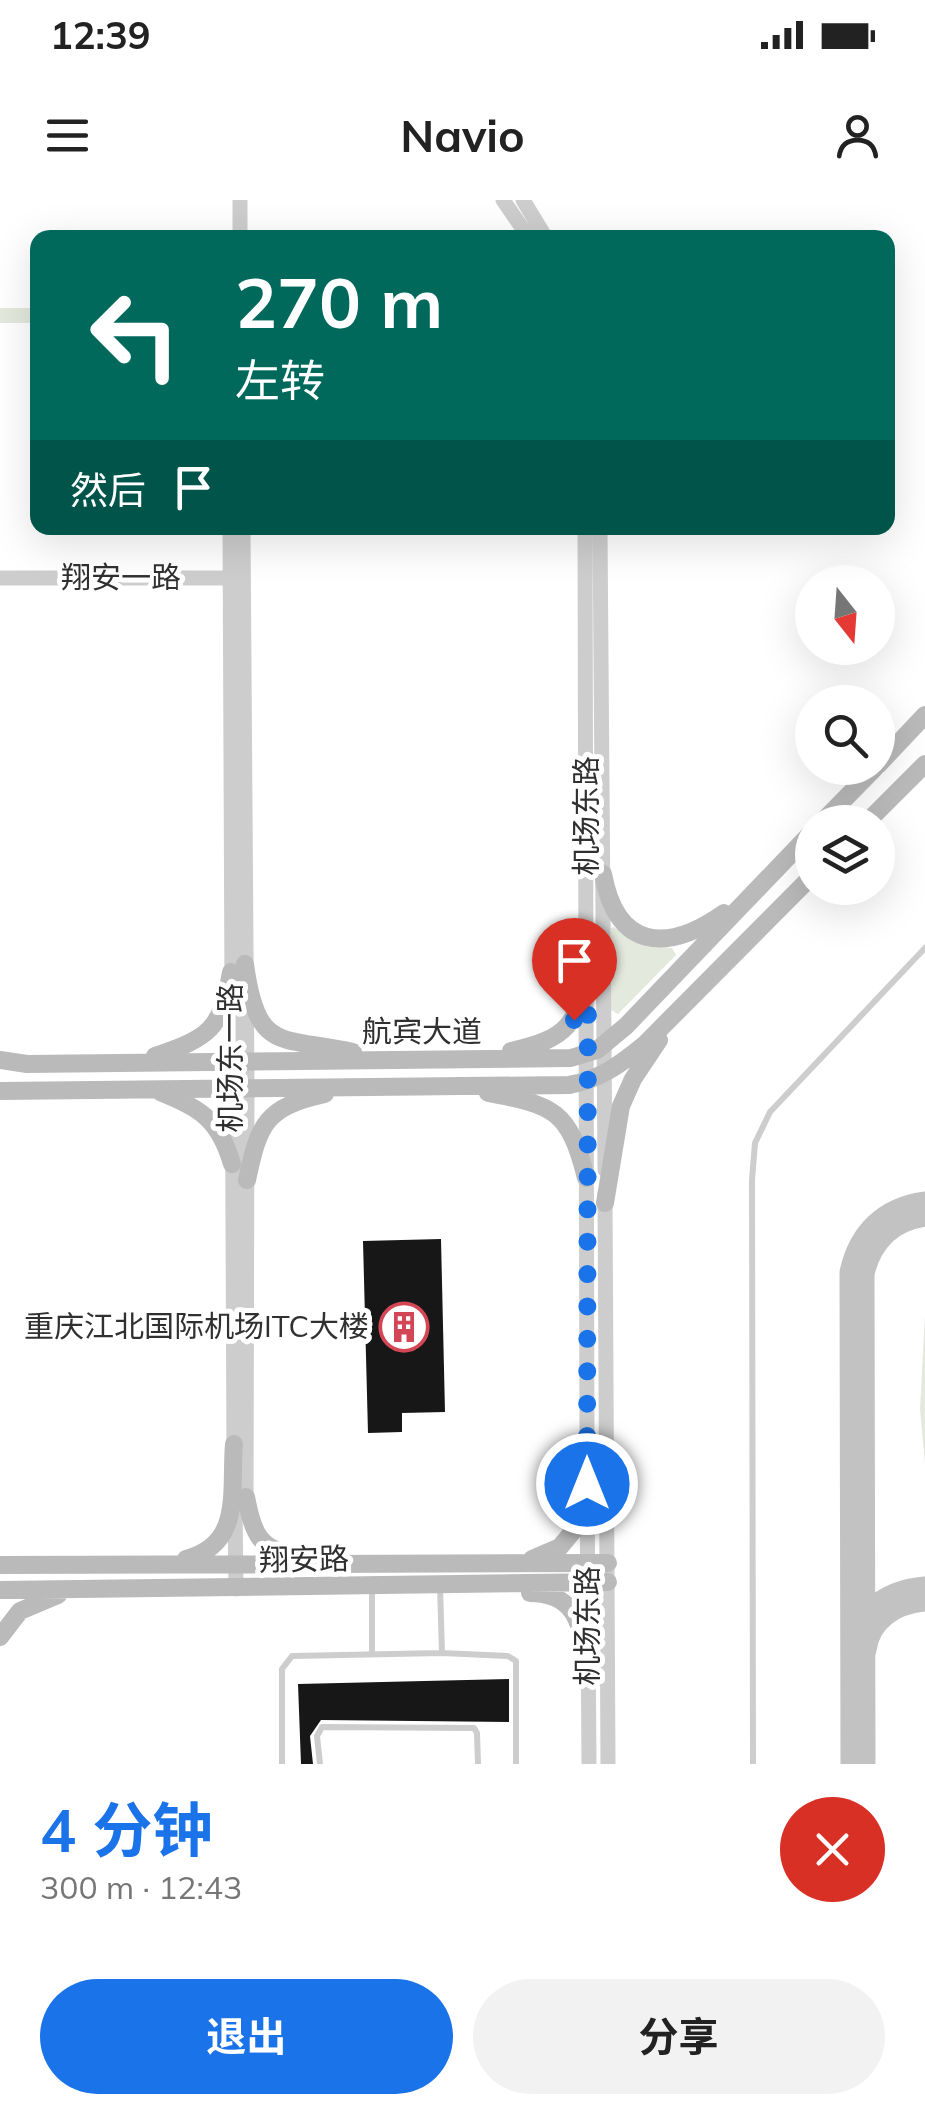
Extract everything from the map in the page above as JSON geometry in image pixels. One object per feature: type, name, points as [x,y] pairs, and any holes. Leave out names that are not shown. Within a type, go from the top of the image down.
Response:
[{"type":"main road","points":[[895,746],[925,715]]},
{"type":"main road","points":[[883,805],[925,764]]},
{"type":"main road","points":[[838,805],[858,785]]},
{"type":"main road","points":[[596,1050],[795,850]]},
{"type":"main road","points":[[603,874],[607,898],[618,918],[636,932],[659,939],[695,932],[757,890]]},
{"type":"main road","points":[[596,1078],[644,1045],[795,893]]},
{"type":"main road","points":[[238,968],[253,1008],[279,1038],[298,1045],[328,1046],[388,1060]]},
{"type":"main road","points":[[141,1062],[187,1045],[208,1031],[225,1006],[238,968]]},
{"type":"main road","points":[[474,1060],[560,1034],[578,1013],[588,970]]},
{"type":"main road","points":[[605,1202],[614,1161],[615,1130],[626,1092],[682,1006]]},
{"type":"main road","name":"航宾大道","points":[[0,1060],[27,1064],[474,1060],[571,1058],[596,1050]]},
{"type":"main road","points":[[448,1085],[512,1079],[521,1074],[519,1066],[499,1059]]},
{"type":"main road","name":"航宾大道","points":[[0,1091],[569,1085],[596,1078]]},
{"type":"main road","points":[[448,1085],[533,1101],[551,1110],[574,1138],[586,1178]]},
{"type":"main road","points":[[247,1180],[256,1137],[276,1110],[304,1098],[363,1086]]},
{"type":"main road","points":[[150,1088],[192,1106],[212,1122],[232,1164]]},
{"type":"main road","points":[[163,1565],[208,1551],[224,1535],[229,1519],[234,1444]]},
{"type":"main road","points":[[512,1563],[548,1554],[574,1530],[587,1444]]},
{"type":"main road","points":[[246,1498],[257,1534],[277,1552],[324,1554],[364,1564]]},
{"type":"main road","name":"翔安路","points":[[6,1564],[512,1563],[588,1573]]},
{"type":"main road","name":"翔安路","points":[[0,1590],[448,1584],[608,1572]]},
{"type":"main road","points":[[448,1584],[486,1592],[560,1598],[578,1622],[588,1666]]},
{"type":"main road","points":[[0,1637],[8,1623],[33,1603],[79,1590]]},
{"type":"street","points":[[230,200],[230,230]]},
{"type":"street","points":[[240,200],[240,230]]},
{"type":"street","points":[[503,200],[524,230]]},
{"type":"street","points":[[524,200],[541,230]]},
{"type":"street","name":"机场东一路","points":[[231,535],[236,578],[239,1087],[247,1180],[246,1498],[240,1564]]},
{"type":"street","name":"机场东一路","points":[[236,578],[241,535]]},
{"type":"street","name":"机场东路","points":[[586,535],[588,970],[596,1050]]},
{"type":"street","name":"机场东路","points":[[600,535],[603,874],[596,1078],[605,1202],[608,1764]]},
{"type":"street","name":"翔安一路","points":[[0,578],[236,578]]},
{"type":"street","name":"机场东路","points":[[589,1764],[586,1178],[596,1078]]},
{"type":"street","name":"机场东一路","points":[[239,1087],[232,1164],[234,1444],[241,1589]]},
{"type":"lane","points":[[753,1764],[752,1219],[756,1143],[770,1112],[925,948]]},
{"type":"lane","points":[[442,1653],[448,1584]]},
{"type":"lane","points":[[372,1586],[372,1654]]},
{"type":"lane","points":[[282,1764],[282,1669],[286,1660],[303,1654],[442,1653],[511,1656],[516,1661],[516,1764]]},
{"type":"lane","points":[[320,1764],[320,1728],[376,1727],[474,1728],[478,1764]]},
{"type":"shaded area","points":[[0,308],[30,308],[30,323],[0,323]]},
{"type":"shaded area","points":[[614,927],[639,944],[672,948],[676,955],[618,1014],[611,1010]]},
{"type":"shaded area","points":[[925,1315],[925,1464],[920,1409]]},
{"type":"building","name":"重庆江北国际机场ITC大楼","points":[[441,1239],[445,1412],[402,1413],[402,1432],[368,1433],[363,1241]]},
{"type":"building","points":[[509,1679],[509,1722],[321,1720],[310,1736],[313,1764],[301,1764],[298,1684]]},
{"type":"taxiway","points":[[858,1764],[857,1273],[866,1249],[880,1229],[900,1216],[925,1209]]},
{"type":"taxiway","points":[[859,1649],[873,1617],[891,1603],[925,1594]]},
{"type":"place","name":"重庆江北国际机场ITC大楼","points":[[404,1327]]},
{"type":"route","points":[[574,1020],[582,1003],[588,970],[587,1484]]}]
